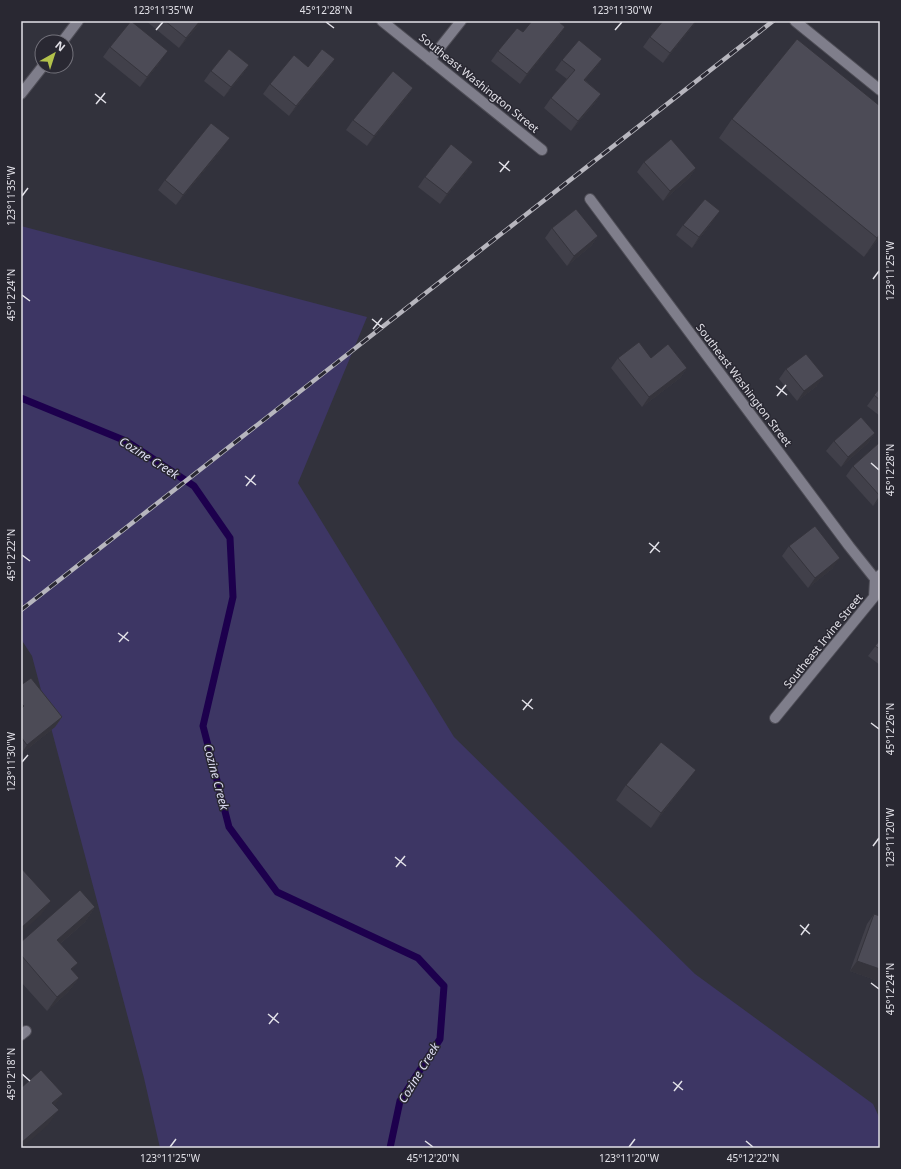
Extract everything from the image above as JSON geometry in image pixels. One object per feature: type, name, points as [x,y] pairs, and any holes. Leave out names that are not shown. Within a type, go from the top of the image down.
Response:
[{"type":"street","points":[[68,34],[78,21]]},
{"type":"street","name":"Southeast Washington Street","points":[[382,21],[542,150]]},
{"type":"street","points":[[430,60],[461,21]]},
{"type":"street","points":[[795,21],[880,90]]},
{"type":"street","points":[[21,94],[37,74]]},
{"type":"street","name":"Southeast Washington Street","points":[[590,198],[844,540],[878,580]]},
{"type":"street","name":"Southeast Irvine Street","points":[[775,718],[874,597],[878,580]]},
{"type":"shaded area","points":[[21,226],[367,317],[298,483],[454,737],[695,974],[873,1104],[880,1119],[880,1148],[160,1148],[144,1078],[32,656],[21,639]]},
{"type":"building","points":[[131,21],[168,51],[147,77],[110,47]]},
{"type":"building","points":[[165,21],[200,21],[186,38]]},
{"type":"building","points":[[532,21],[558,21],[565,27],[527,74],[498,51],[517,28],[523,32]]},
{"type":"building","points":[[663,21],[696,21],[670,53],[650,37]]},
{"type":"building","points":[[797,39],[880,106],[880,234],[877,238],[732,119]]},
{"type":"building","points":[[579,40],[602,59],[584,80],[601,94],[578,121],[551,98],[575,70],[562,60]]},
{"type":"building","points":[[229,49],[249,65],[231,87],[211,71]]},
{"type":"building","points":[[322,49],[335,59],[296,106],[270,84],[294,55],[308,67]]},
{"type":"building","points":[[393,71],[413,88],[374,136],[353,120]]},
{"type":"building","points":[[211,123],[230,138],[183,195],[165,180]]},
{"type":"building","points":[[671,139],[696,168],[670,191],[644,162]]},
{"type":"building","points":[[451,144],[473,162],[447,194],[425,177]]},
{"type":"building","points":[[705,199],[720,211],[699,237],[683,225]]},
{"type":"building","points":[[576,209],[598,236],[574,256],[552,228]]},
{"type":"building","points":[[639,342],[651,358],[668,344],[687,368],[649,397],[618,358]]},
{"type":"building","points":[[806,354],[824,376],[804,391],[786,369]]},
{"type":"building","points":[[880,388],[880,400],[874,395]]},
{"type":"building","points":[[861,417],[875,433],[848,457],[834,441]]},
{"type":"building","points":[[880,442],[880,496],[853,466]]},
{"type":"building","points":[[815,526],[840,558],[815,578],[789,546]]},
{"type":"building","points":[[880,640],[880,649],[875,646]]},
{"type":"building","points":[[31,678],[62,717],[27,745],[21,737],[21,709],[24,706],[21,703],[21,685]]},
{"type":"building","points":[[661,742],[696,770],[661,813],[626,785]]},
{"type":"building","points":[[21,868],[51,901],[21,928]]},
{"type":"building","points":[[80,890],[95,907],[57,940],[78,963],[71,969],[79,978],[57,997],[21,955],[21,942]]},
{"type":"building","points":[[874,914],[880,916],[880,969],[857,961]]},
{"type":"building","points":[[41,1070],[63,1094],[52,1103],[59,1110],[21,1143],[21,1088]]},
{"type":"waterway","name":"Cozine Creek","points":[[21,398],[126,441],[194,486],[230,538],[233,597],[203,726],[229,827],[277,892],[418,958],[444,986],[440,1039],[400,1101],[390,1148]]},
{"type":"railway","points":[[21,610],[773,21]]}]
